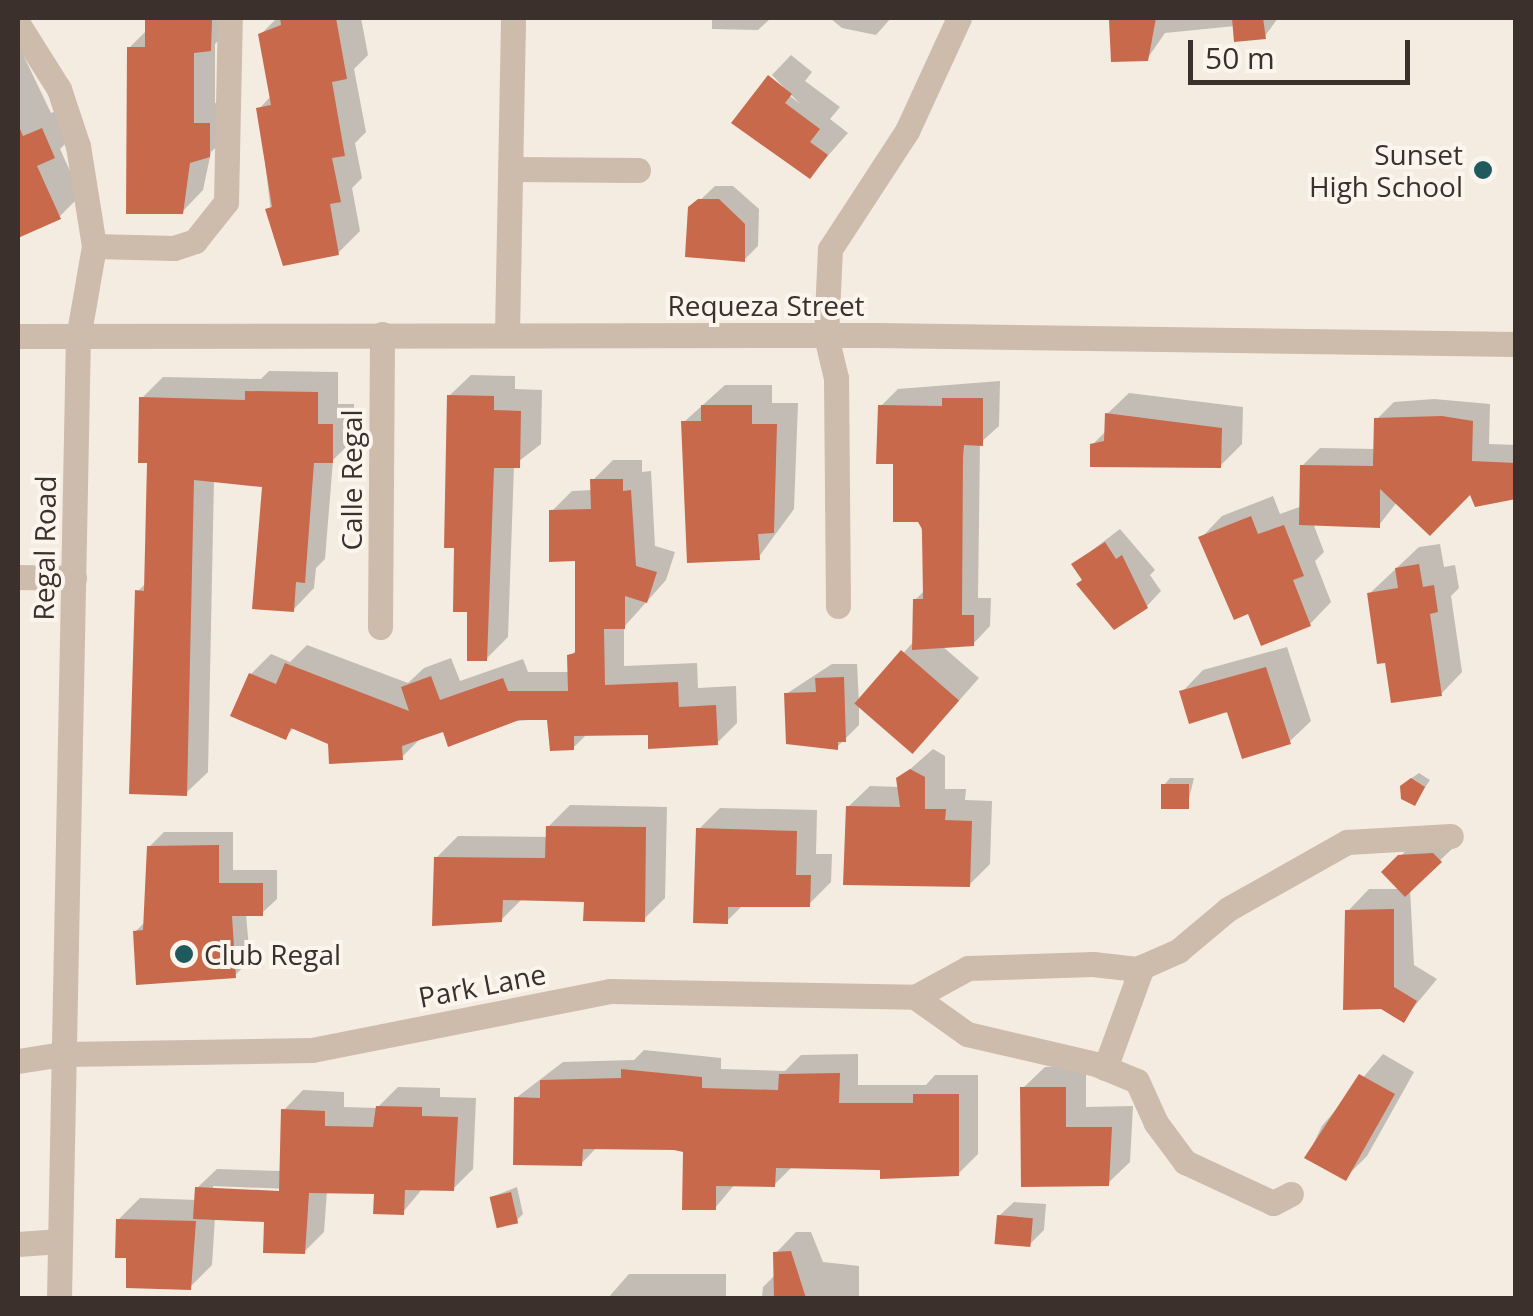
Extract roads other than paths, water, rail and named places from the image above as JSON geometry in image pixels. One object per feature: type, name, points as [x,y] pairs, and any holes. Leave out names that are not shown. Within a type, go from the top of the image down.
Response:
[{"type":"street","points":[[18,24],[58,90],[72,127],[94,246],[174,248],[196,241],[226,202],[230,18]]},
{"type":"street","points":[[507,334],[513,18]]},
{"type":"street","points":[[838,606],[836,378],[826,336],[830,248],[907,131],[959,18]]},
{"type":"street","points":[[510,169],[638,170]]},
{"type":"street","name":"Regal Road","points":[[59,1298],[78,338],[94,246]]},
{"type":"street","name":"Calle Regal","points":[[380,627],[382,334]]},
{"type":"street","name":"Requeza Street","points":[[18,336],[507,334],[1516,344]]},
{"type":"street","points":[[18,577],[74,578]]},
{"type":"street","points":[[1291,1194],[1273,1202],[1185,1162],[1156,1123],[1137,1081],[1105,1068],[967,1034],[915,998],[968,968],[1142,967],[1178,951],[1228,909],[1347,842],[1452,836]]},
{"type":"street","points":[[1105,1068],[1142,967]]},
{"type":"street","name":"Park Lane","points":[[18,1061],[63,1054],[312,1050],[610,990],[915,998]]},
{"type":"street","points":[[18,1244],[60,1242]]},
{"type":"place","name":"Sunset High School","points":[[1483,170]]},
{"type":"place","name":"Club Regal","points":[[184,954]]}]
